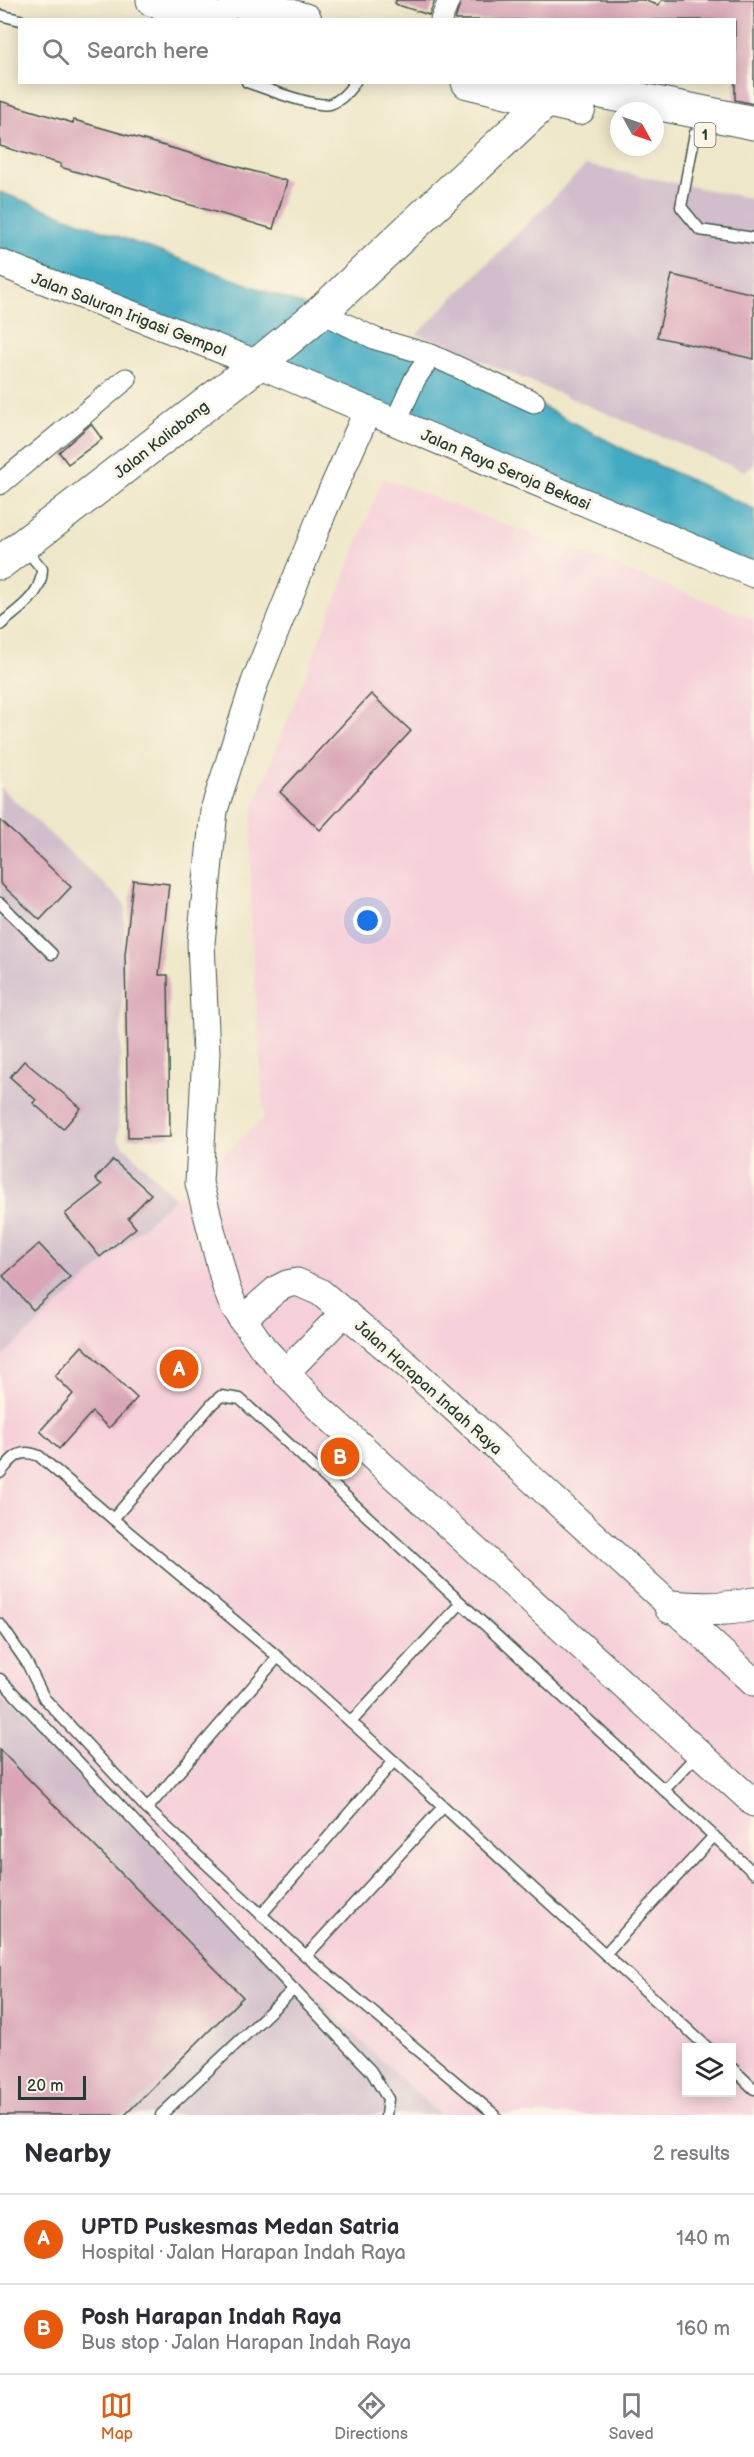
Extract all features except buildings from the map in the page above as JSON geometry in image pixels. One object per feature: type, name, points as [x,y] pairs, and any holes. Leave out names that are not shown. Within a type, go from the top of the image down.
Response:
[{"type":"main road","points":[[153,0],[233,6],[295,18]]},
{"type":"main road","name":"1","points":[[486,84],[550,91],[593,92],[754,123]]},
{"type":"main road","name":"1","points":[[550,91],[610,114]]},
{"type":"main road","name":"Jalan Kaliabang","points":[[11,554],[264,359],[321,312],[369,269],[550,91]]},
{"type":"main road","name":"1","points":[[664,127],[754,145]]},
{"type":"main road","points":[[671,1607],[704,1610],[754,1604]]},
{"type":"street","points":[[442,18],[449,0]]},
{"type":"street","name":"Jalan Saluran Irigasi Gempol","points":[[0,263],[264,359]]},
{"type":"street","points":[[321,312],[376,339],[431,355],[534,402]]},
{"type":"street","points":[[397,419],[415,379],[431,355]]},
{"type":"street","name":"Jalan Raya Seroja Bekasi","points":[[264,359],[368,410],[397,419],[754,574]]},
{"type":"street","points":[[0,484],[126,379]]},
{"type":"street","points":[[368,410],[324,509],[268,649],[214,810],[201,943],[206,1053],[199,1183],[226,1287],[242,1320],[285,1373],[345,1433],[754,1803]]},
{"type":"street","points":[[242,1320],[277,1289],[297,1282],[320,1292],[345,1312]]},
{"type":"street","name":"Jalan Harapan Indah Raya","points":[[285,1373],[345,1312],[407,1365],[754,1682]]},
{"type":"lane","points":[[0,15],[18,20]]},
{"type":"lane","points":[[253,84],[315,104],[328,104],[346,93],[353,84]]},
{"type":"lane","points":[[695,133],[681,207],[700,230],[754,238]]},
{"type":"lane","points":[[0,625],[37,592],[42,580],[42,569],[11,554]]},
{"type":"lane","points":[[0,903],[52,954]]},
{"type":"lane","points":[[113,1519],[213,1403],[221,1396],[240,1399],[754,1873]]},
{"type":"lane","points":[[0,1473],[20,1452],[39,1456],[278,1657],[703,2043]]},
{"type":"lane","points":[[351,1722],[461,1602]]},
{"type":"lane","points":[[0,1624],[27,1663],[44,1698],[147,1809],[306,1956],[495,2115]]},
{"type":"lane","points":[[147,1809],[278,1657]]},
{"type":"lane","points":[[0,1679],[372,2071],[388,2099],[386,2115]]},
{"type":"lane","points":[[664,1790],[699,1753]]},
{"type":"lane","points":[[261,1915],[394,1761]]},
{"type":"lane","points":[[306,1956],[443,1807]]},
{"type":"lane","points":[[605,1954],[714,1836]]},
{"type":"lane","points":[[161,2115],[294,1989]]},
{"type":"lane","points":[[736,2072],[754,2089]]},
{"type":"shaded area","points":[[586,165],[754,199],[754,464],[744,471],[417,334]]},
{"type":"shaded area","points":[[383,478],[754,619],[754,2115],[440,2115],[0,1698],[0,1359],[264,1118],[250,918],[252,811]]},
{"type":"shaded area","points":[[0,787],[125,904],[118,1140],[175,1198],[0,1359]]},
{"type":"shaded area","points":[[0,1698],[18,1717],[440,2115],[0,2115]]},
{"type":"water","points":[[0,192],[321,312],[534,402],[629,452],[754,509],[754,573],[0,263]]},
{"type":"place","name":"UPTD Puskesmas Medan Satria","points":[[179,1369]]},
{"type":"place","name":"Posh Harapan Indah Raya","points":[[340,1457]]}]
